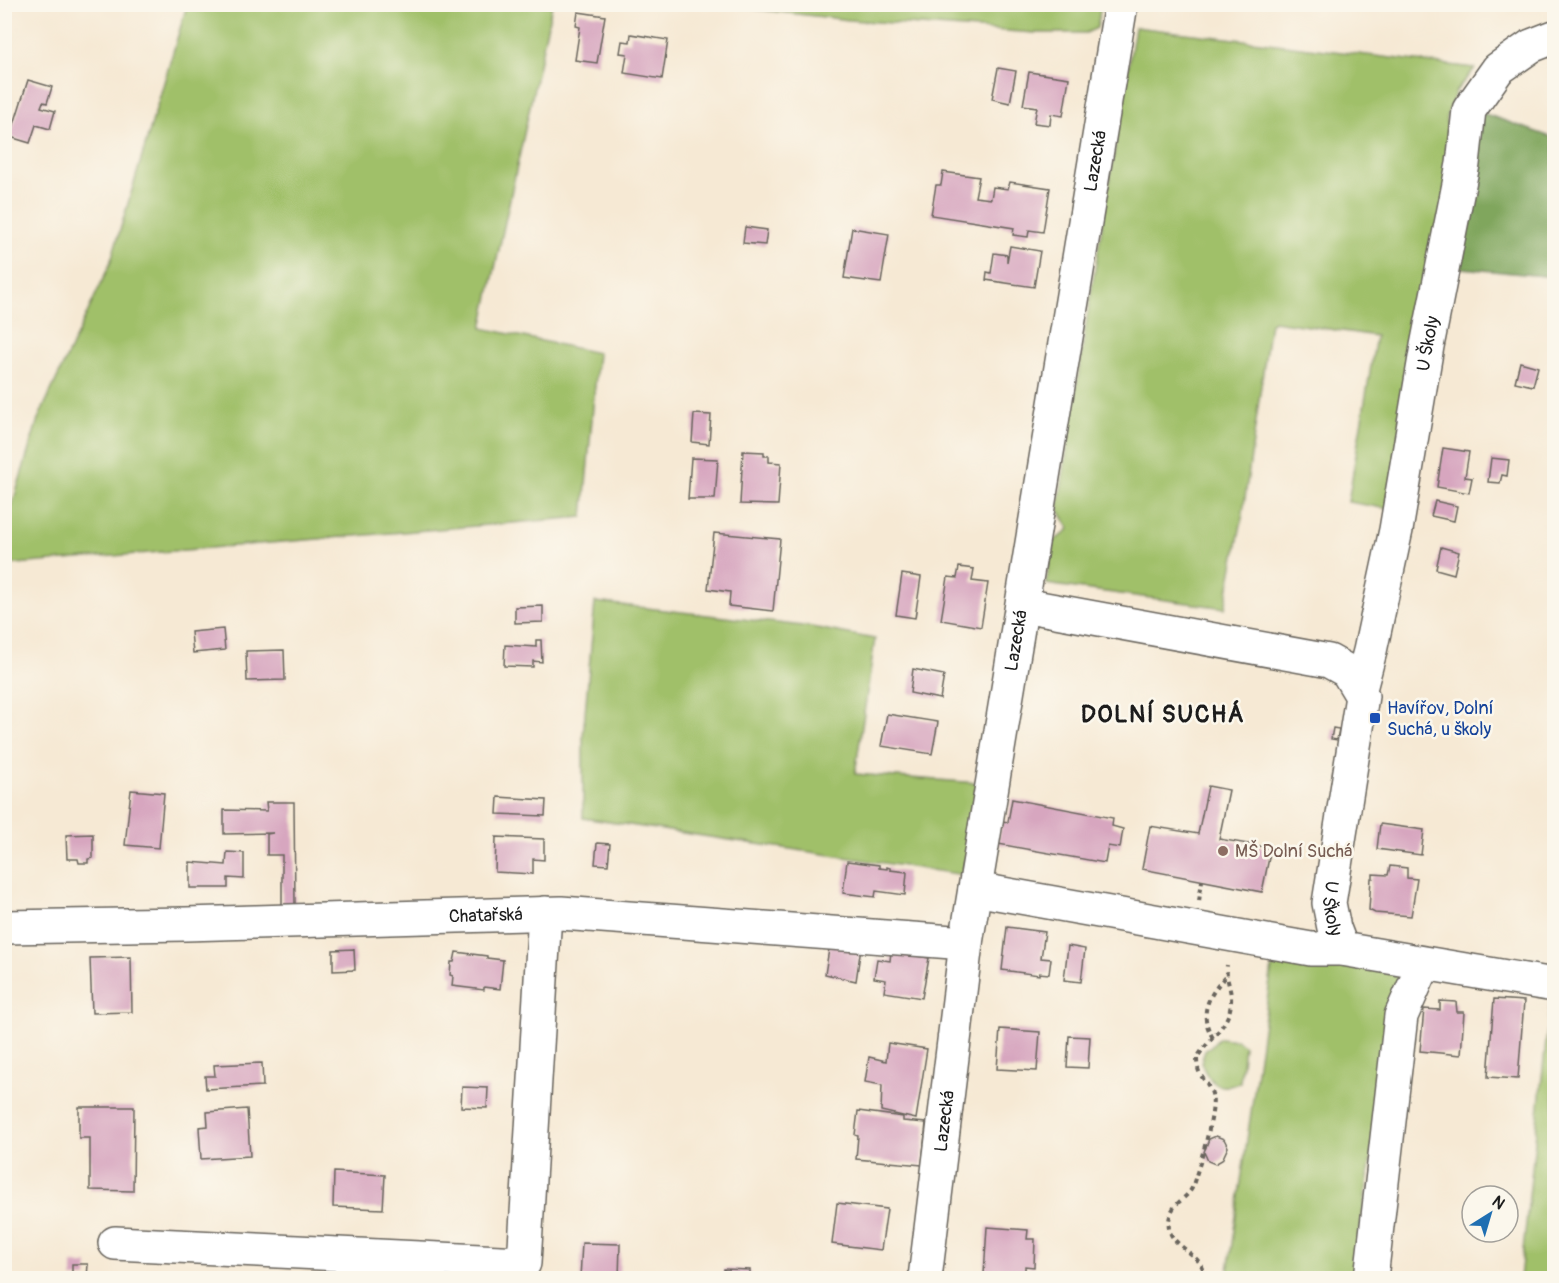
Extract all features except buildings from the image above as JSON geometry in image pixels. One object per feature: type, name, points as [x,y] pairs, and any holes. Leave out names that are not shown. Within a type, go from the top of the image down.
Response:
[{"type":"street","name":"Lazecká","points":[[925,1278],[966,943],[1121,4]]},
{"type":"street","name":"U Školy","points":[[1554,37],[1531,46],[1498,69],[1469,110],[1463,164],[1427,346],[1396,530],[1360,689],[1362,696],[1329,903],[1334,928],[1342,949],[1554,986]]},
{"type":"street","points":[[1023,605],[1329,661],[1347,671],[1360,689]]},
{"type":"street","points":[[975,889],[1311,949],[1342,949]]},
{"type":"street","points":[[116,1243],[524,1271],[545,913]]},
{"type":"street","name":"Chatařská","points":[[4,927],[561,913],[966,943]]},
{"type":"street","points":[[1371,1278],[1401,1016],[1424,964]]},
{"type":"path","points":[[1213,1038],[1204,1018],[1206,1004],[1210,995],[1225,977],[1232,935]]},
{"type":"path","points":[[1205,1278],[1205,1271],[1200,1262],[1174,1240],[1169,1232],[1169,1223],[1171,1211],[1190,1193],[1192,1188],[1214,1108],[1212,1092],[1199,1075],[1197,1058],[1229,1013],[1231,990],[1225,977]]},
{"type":"green space","points":[[187,5],[552,5],[482,328],[598,353],[583,517],[5,565],[5,529],[38,419],[110,264]]},
{"type":"green space","points":[[719,5],[1101,5],[1097,28],[1086,33],[1035,33],[849,20]]},
{"type":"green space","points":[[1135,27],[1475,68],[1456,91],[1446,118],[1451,164],[1388,509],[1348,502],[1376,336],[1274,321],[1270,323],[1242,519],[1225,608],[1046,584],[1053,541],[1066,533],[1069,528],[1058,509]]},
{"type":"green space","points":[[1474,110],[1554,138],[1554,277],[1452,267]]},
{"type":"green space","points":[[595,602],[812,627],[875,639],[855,774],[978,783],[964,875],[583,818],[583,736]]},
{"type":"green space","points":[[1274,953],[1399,970],[1353,1278],[1227,1278]]},
{"type":"green space","points":[[1551,995],[1554,996],[1554,1278],[1520,1278]]},
{"type":"green space","points":[[1220,1038],[1237,1040],[1244,1046],[1240,1082],[1233,1085],[1215,1084],[1207,1075],[1201,1062],[1205,1051]]},
{"type":"place","name":"Havířov, Dolní Suchá, u školy","points":[[1375,718]]},
{"type":"place","name":"MŠ Dolní Suchá","points":[[1223,851]]},
{"type":"district","name":"DOLNÍ SUCHÁ","points":[[1163,714]]}]
